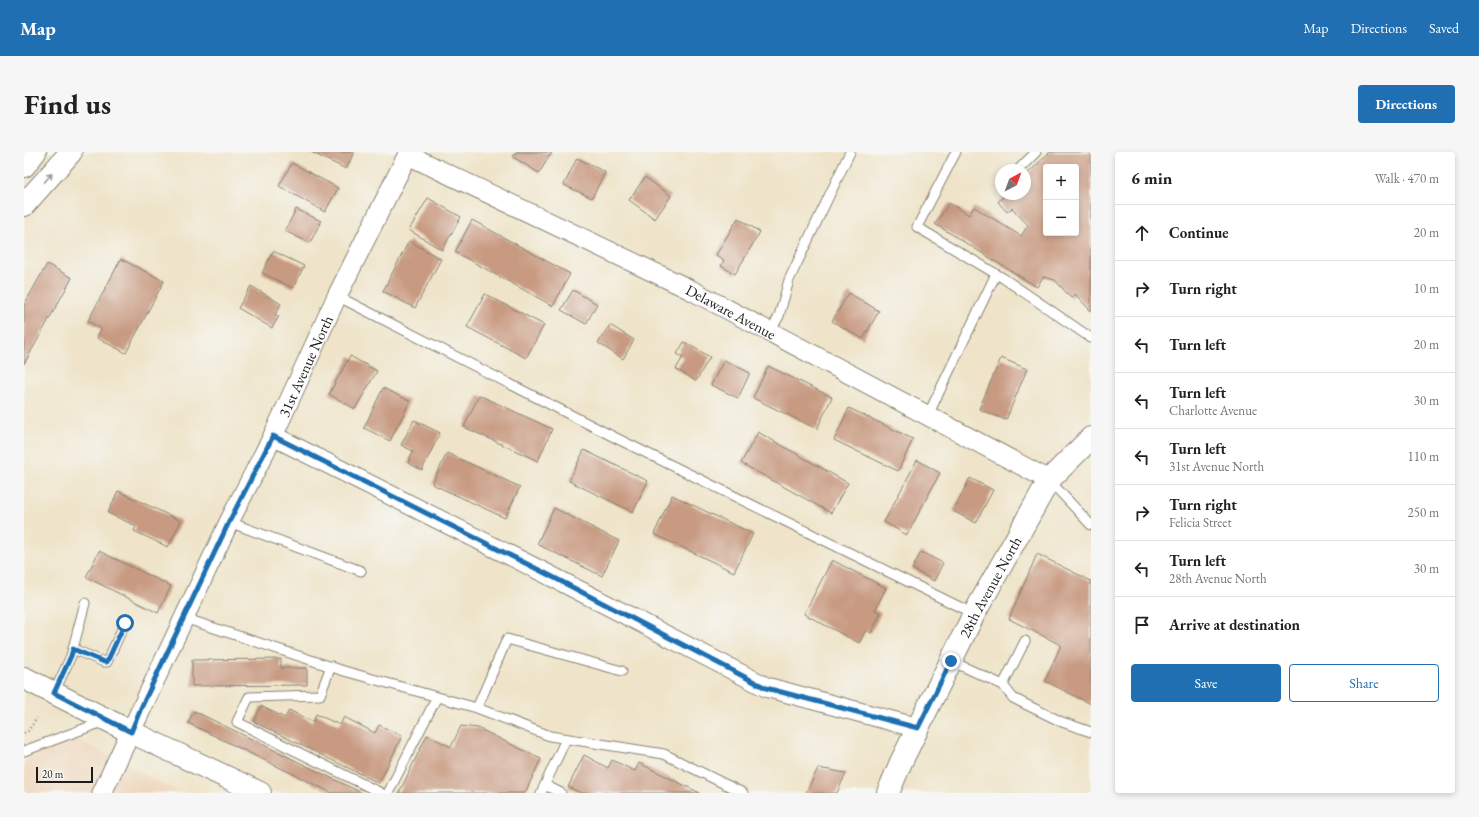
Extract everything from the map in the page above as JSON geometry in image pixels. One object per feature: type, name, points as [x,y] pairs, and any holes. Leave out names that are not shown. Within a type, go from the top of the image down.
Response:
[{"type":"main road","points":[[24,166],[35,152]]},
{"type":"main road","points":[[24,205],[71,152]]},
{"type":"main road","name":"28th Avenue North","points":[[888,793],[974,614],[1049,480],[1091,438]]},
{"type":"main road","points":[[24,678],[131,732],[260,793]]},
{"type":"street","name":"Delaware Avenue","points":[[409,154],[690,290],[1049,480]]},
{"type":"street","name":"31st Avenue North","points":[[102,793],[229,522],[273,436],[337,296],[409,154]]},
{"type":"street","points":[[273,436],[552,577],[766,688],[918,728]]},
{"type":"lane","points":[[770,332],[779,316],[789,280],[850,152]]},
{"type":"lane","points":[[956,152],[917,227],[996,274],[1091,338]]},
{"type":"lane","points":[[1024,164],[1036,152]]},
{"type":"lane","points":[[928,415],[996,274]]},
{"type":"lane","points":[[337,296],[616,438],[974,614]]},
{"type":"lane","points":[[1049,480],[1091,525]]},
{"type":"lane","points":[[229,522],[361,571]]},
{"type":"lane","points":[[54,693],[71,656],[85,603]]},
{"type":"lane","points":[[184,618],[331,666],[477,708],[550,736],[664,754],[743,793]]},
{"type":"lane","points":[[73,649],[107,662],[125,623]]},
{"type":"lane","points":[[477,708],[507,639],[622,671]]},
{"type":"lane","points":[[1003,685],[1025,641]]},
{"type":"lane","points":[[951,661],[1003,685],[1013,698],[1062,722],[1091,732]]},
{"type":"lane","points":[[331,666],[320,695],[249,697],[237,722],[381,793]]},
{"type":"lane","points":[[388,793],[437,697]]},
{"type":"lane","points":[[24,751],[108,720]]},
{"type":"lane","points":[[561,793],[543,789],[566,739]]},
{"type":"path","points":[[24,733],[28,731],[37,718]]},
{"type":"shaded area","points":[[71,736],[181,793],[24,793],[24,762]]},
{"type":"building","points":[[311,152],[354,152],[346,169]]},
{"type":"building","points":[[516,152],[552,152],[539,173],[513,157]]},
{"type":"building","points":[[1050,152],[1089,152],[1091,154],[1091,311],[1075,294],[1071,298],[1055,280],[1043,277],[1037,287],[935,224],[949,203],[969,215],[974,207],[1021,236],[1028,225],[1012,208],[1007,212],[998,202],[1000,200],[1031,200],[1031,170]]},
{"type":"building","points":[[577,158],[605,172],[592,198],[564,185]]},
{"type":"building","points":[[292,163],[338,188],[325,212],[279,186]]},
{"type":"building","points":[[645,177],[671,196],[655,219],[629,200]]},
{"type":"building","points":[[428,198],[461,217],[442,250],[409,230]]},
{"type":"building","points":[[296,209],[321,221],[310,243],[285,231]]},
{"type":"building","points":[[738,218],[760,232],[735,274],[721,266],[724,260],[716,255]]},
{"type":"building","points":[[472,220],[570,274],[553,306],[455,252]]},
{"type":"building","points":[[409,241],[441,259],[415,308],[383,291]]},
{"type":"building","points":[[273,251],[304,266],[293,288],[262,273]]},
{"type":"building","points":[[121,259],[164,281],[126,353],[97,338],[101,329],[88,321]]},
{"type":"building","points":[[47,264],[72,278],[24,364],[24,305]]},
{"type":"building","points":[[251,286],[281,304],[275,315],[279,316],[272,328],[238,308]]},
{"type":"building","points":[[573,290],[597,304],[586,324],[561,310]]},
{"type":"building","points":[[849,293],[879,311],[863,339],[832,321]]},
{"type":"building","points":[[485,294],[544,325],[526,358],[467,327]]},
{"type":"building","points":[[610,325],[634,340],[623,359],[598,343]]},
{"type":"building","points":[[684,342],[710,357],[696,381],[676,369],[683,357],[677,354]]},
{"type":"building","points":[[350,356],[377,371],[355,409],[329,394]]},
{"type":"building","points":[[1001,358],[1027,369],[1006,420],[979,409]]},
{"type":"building","points":[[724,360],[750,373],[738,398],[711,385]]},
{"type":"building","points":[[768,366],[832,397],[817,429],[753,398]]},
{"type":"building","points":[[383,388],[410,401],[390,441],[364,428]]},
{"type":"building","points":[[479,395],[552,429],[538,461],[464,427]]},
{"type":"building","points":[[849,408],[913,439],[898,471],[834,440]]},
{"type":"building","points":[[414,420],[440,433],[422,470],[408,463],[413,451],[401,445]]},
{"type":"building","points":[[758,432],[848,483],[831,513],[741,463]]},
{"type":"building","points":[[584,450],[648,481],[633,512],[569,481]]},
{"type":"building","points":[[447,453],[520,487],[505,518],[432,484]]},
{"type":"building","points":[[917,460],[940,473],[907,535],[884,522]]},
{"type":"building","points":[[970,478],[993,490],[976,523],[953,511]]},
{"type":"building","points":[[118,491],[181,521],[168,547],[134,531],[136,526],[108,513]]},
{"type":"building","points":[[672,495],[753,534],[734,572],[654,534]]},
{"type":"building","points":[[554,508],[619,541],[602,576],[537,544]]},
{"type":"building","points":[[99,551],[171,586],[158,613],[86,577]]},
{"type":"building","points":[[921,552],[943,563],[934,581],[912,569]]},
{"type":"building","points":[[1037,554],[1091,581],[1091,704],[1045,681],[1061,645],[1009,619]]},
{"type":"building","points":[[832,560],[886,588],[875,610],[881,613],[871,633],[866,630],[859,643],[804,614]]},
{"type":"building","points":[[281,659],[281,668],[307,668],[307,685],[192,686],[192,660]]},
{"type":"building","points":[[261,706],[285,718],[289,710],[313,722],[316,714],[340,725],[344,717],[375,733],[379,725],[402,736],[379,783],[254,722]]},
{"type":"building","points":[[194,711],[362,793],[332,793],[188,723]]},
{"type":"building","points":[[461,726],[478,728],[541,759],[525,793],[399,793],[427,735],[451,747]]},
{"type":"building","points":[[584,755],[608,768],[612,760],[635,771],[639,763],[700,793],[581,793],[568,787]]},
{"type":"building","points":[[818,768],[846,773],[837,793],[806,793]]},
{"type":"route","points":[[125,623],[107,662],[73,649],[54,693],[131,732],[229,522],[273,436],[545,573],[766,688],[918,728],[951,661]]}]
